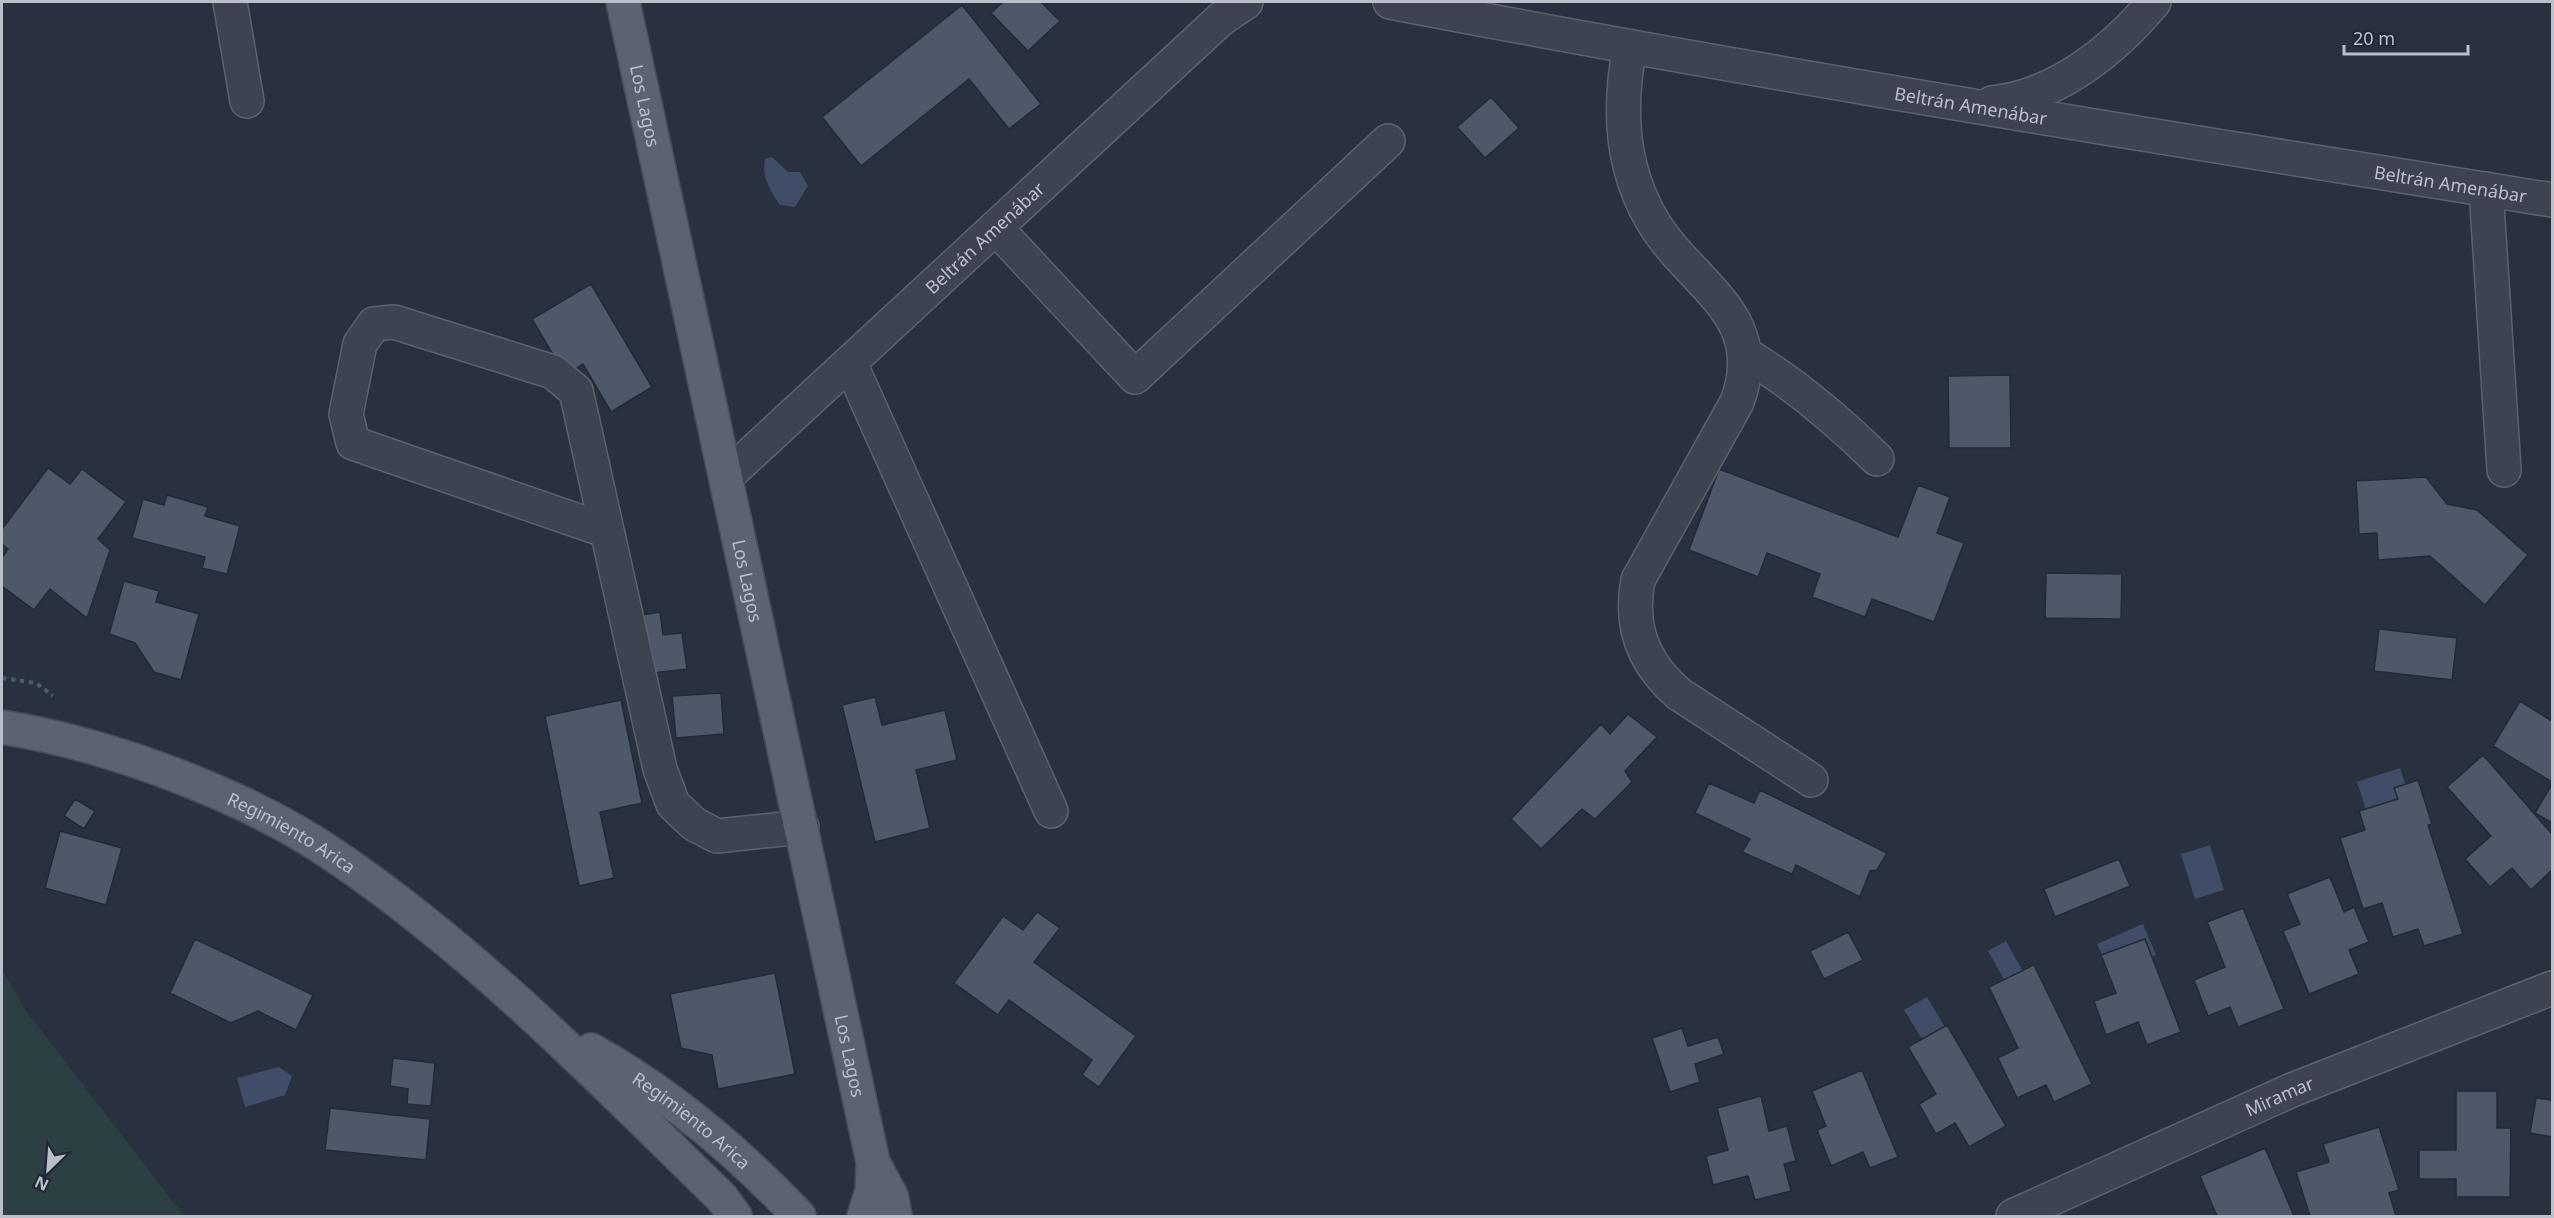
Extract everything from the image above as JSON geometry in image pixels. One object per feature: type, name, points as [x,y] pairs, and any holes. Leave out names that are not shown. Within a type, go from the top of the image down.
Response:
[{"type":"main road","name":"Los Lagos","points":[[623,2],[727,476],[873,1162],[872,1191],[864,1216]]},
{"type":"main road","name":"Regimiento Arica","points":[[2,727],[65,741],[162,771],[229,798],[337,857],[441,935],[540,1021],[598,1074],[722,1198],[735,1216]]},
{"type":"main road","name":"Regimiento Arica","points":[[540,1021],[603,1056],[663,1095],[720,1140],[799,1216]]},
{"type":"main road","name":"Los Lagos","points":[[873,1162],[892,1198],[895,1216]]},
{"type":"street","points":[[230,2],[247,101]]},
{"type":"street","name":"Beltrán Amenábar","points":[[727,476],[1221,19],[1246,2]]},
{"type":"street","name":"Beltrán Amenábar","points":[[1390,2],[1630,48],[1969,106],[2553,200]]},
{"type":"street","points":[[1969,106],[2018,100],[2090,64],[2121,37],[2154,2]]},
{"type":"street","points":[[1630,48],[1622,107],[1626,147],[1639,194],[1667,243],[1732,316],[1745,354],[1744,378],[1737,402],[1638,580],[1634,600],[1639,639],[1648,660],[1661,679],[1679,694],[1811,780]]},
{"type":"street","points":[[996,228],[1135,377],[1388,141]]},
{"type":"street","points":[[2486,189],[2504,470]]},
{"type":"street","points":[[607,531],[353,443],[346,414],[360,344],[374,324],[394,322],[553,372],[576,391],[660,769],[673,804],[694,824],[717,836],[802,827]]},
{"type":"street","points":[[1745,354],[1797,387],[1838,421],[1877,459]]},
{"type":"street","points":[[850,363],[1051,811]]},
{"type":"street","name":"Miramar","points":[[2013,1216],[2292,1090],[2553,988]]},
{"type":"shaded area","points":[[2,970],[26,1011],[184,1216],[2,1216]]},
{"type":"water","points":[[772,157],[788,172],[800,172],[808,186],[795,207],[780,205],[768,184],[764,172],[765,159]]},
{"type":"water","points":[[2400,768],[2412,805],[2369,819],[2357,782]]},
{"type":"water","points":[[2210,845],[2224,890],[2195,899],[2181,854]]},
{"type":"water","points":[[2143,924],[2156,955],[2145,959],[2103,957],[2097,944]]},
{"type":"water","points":[[2006,941],[2034,991],[2016,1001],[1988,951]]},
{"type":"water","points":[[1927,997],[1953,1041],[1931,1053],[1904,1010]]},
{"type":"water","points":[[279,1067],[292,1076],[285,1095],[245,1107],[237,1078]]},
{"type":"building","points":[[1003,2],[1041,2],[1060,21],[1028,51],[991,13]]},
{"type":"building","points":[[962,5],[1041,104],[1009,129],[969,79],[861,166],[822,117]]},
{"type":"building","points":[[1491,97],[1519,128],[1485,158],[1457,127]]},
{"type":"building","points":[[591,284],[652,387],[611,412],[583,364],[565,375],[532,319]]},
{"type":"building","points":[[2010,375],[2011,448],[1949,448],[1948,376]]},
{"type":"building","points":[[48,468],[70,484],[82,469],[126,502],[98,539],[110,550],[87,618],[50,589],[34,610],[2,586],[2,558],[8,549],[2,544],[2,529]]},
{"type":"building","points":[[1719,469],[1898,537],[1918,485],[1950,497],[1937,533],[1964,543],[1934,622],[1872,599],[1865,617],[1812,597],[1820,574],[1767,553],[1758,577],[1689,550]]},
{"type":"building","points":[[2426,477],[2447,504],[2477,510],[2528,555],[2485,605],[2430,556],[2378,560],[2377,533],[2359,534],[2356,481]]},
{"type":"building","points":[[167,495],[208,507],[205,516],[240,526],[227,574],[202,568],[205,557],[132,538],[143,499],[164,505]]},
{"type":"building","points":[[2046,573],[2122,574],[2121,619],[2045,618]]},
{"type":"building","points":[[124,581],[159,591],[156,602],[199,614],[181,680],[154,672],[135,643],[109,634]]},
{"type":"building","points":[[660,612],[663,635],[682,633],[687,669],[644,674],[636,616]]},
{"type":"building","points":[[2379,629],[2457,638],[2452,680],[2374,671]]},
{"type":"building","points":[[721,693],[724,734],[676,738],[672,696]]},
{"type":"building","points":[[875,697],[882,725],[945,710],[957,760],[916,770],[930,828],[875,842],[842,705]]},
{"type":"building","points":[[621,700],[642,803],[600,812],[614,878],[579,886],[545,716]]},
{"type":"building","points":[[2520,701],[2552,721],[2552,782],[2493,746]]},
{"type":"building","points":[[1628,714],[1657,737],[1625,771],[1632,782],[1595,819],[1582,809],[1541,849],[1511,819],[1601,724],[1610,734]]},
{"type":"building","points":[[2483,755],[2552,834],[2552,870],[2531,890],[2512,868],[2490,887],[2465,859],[2491,836],[2447,787]]},
{"type":"building","points":[[2418,780],[2432,824],[2428,825],[2463,934],[2424,946],[2418,929],[2393,937],[2382,903],[2363,909],[2340,838],[2365,830],[2359,811],[2398,799],[2394,788]]},
{"type":"building","points":[[1709,783],[1754,803],[1760,790],[1887,853],[1877,870],[1870,871],[1860,897],[1796,865],[1792,874],[1742,852],[1750,839],[1695,813]]},
{"type":"building","points":[[2552,784],[2552,823],[2535,813]]},
{"type":"building","points":[[75,799],[95,811],[84,829],[64,816]]},
{"type":"building","points":[[60,831],[122,848],[106,905],[45,888]]},
{"type":"building","points":[[2119,859],[2130,886],[2055,917],[2044,889]]},
{"type":"building","points":[[2330,877],[2344,912],[2354,907],[2369,942],[2349,950],[2359,974],[2309,994],[2283,931],[2300,924],[2287,894]]},
{"type":"building","points":[[2243,908],[2284,1009],[2238,1027],[2230,1007],[2208,1016],[2194,980],[2225,967],[2207,922]]},
{"type":"building","points":[[1037,912],[1060,928],[1034,962],[1136,1036],[1099,1087],[1082,1075],[1092,1060],[1009,1000],[998,1015],[954,983],[1003,916],[1023,930]]},
{"type":"building","points":[[1848,932],[1863,960],[1824,979],[1810,951]]},
{"type":"building","points":[[195,939],[313,995],[296,1030],[258,1011],[231,1023],[170,993]]},
{"type":"building","points":[[2145,939],[2181,1032],[2147,1045],[2138,1022],[2106,1035],[2094,1001],[2116,993],[2101,955]]},
{"type":"building","points":[[2034,965],[2092,1084],[2054,1102],[2046,1085],[2017,1098],[1998,1058],[2018,1048],[1989,987]]},
{"type":"building","points":[[775,973],[795,1074],[718,1089],[712,1055],[681,1048],[670,994]]},
{"type":"building","points":[[1947,1025],[2006,1126],[1969,1147],[1955,1123],[1936,1134],[1919,1104],[1936,1094],[1908,1047]]},
{"type":"building","points":[[1682,1028],[1688,1046],[1718,1037],[1724,1054],[1695,1064],[1700,1082],[1670,1092],[1652,1038]]},
{"type":"building","points":[[393,1058],[435,1063],[431,1106],[407,1104],[408,1089],[390,1086]]},
{"type":"building","points":[[1862,1070],[1898,1157],[1870,1168],[1863,1152],[1831,1166],[1817,1130],[1826,1126],[1812,1091]]},
{"type":"building","points":[[2456,1091],[2497,1091],[2497,1128],[2511,1128],[2510,1197],[2456,1197],[2456,1179],[2419,1179],[2419,1150],[2456,1150]]},
{"type":"building","points":[[1761,1096],[1769,1131],[1787,1126],[1796,1161],[1784,1164],[1791,1191],[1755,1200],[1748,1176],[1713,1185],[1706,1156],[1728,1150],[1717,1108]]},
{"type":"building","points":[[2536,1098],[2552,1100],[2552,1137],[2530,1133]]},
{"type":"building","points":[[330,1108],[430,1119],[426,1160],[325,1150]]},
{"type":"building","points":[[2379,1127],[2399,1190],[2389,1193],[2396,1216],[2310,1216],[2296,1172],[2329,1162],[2323,1144]]},
{"type":"building","points":[[2265,1148],[2294,1216],[2217,1216],[2200,1176]]}]
